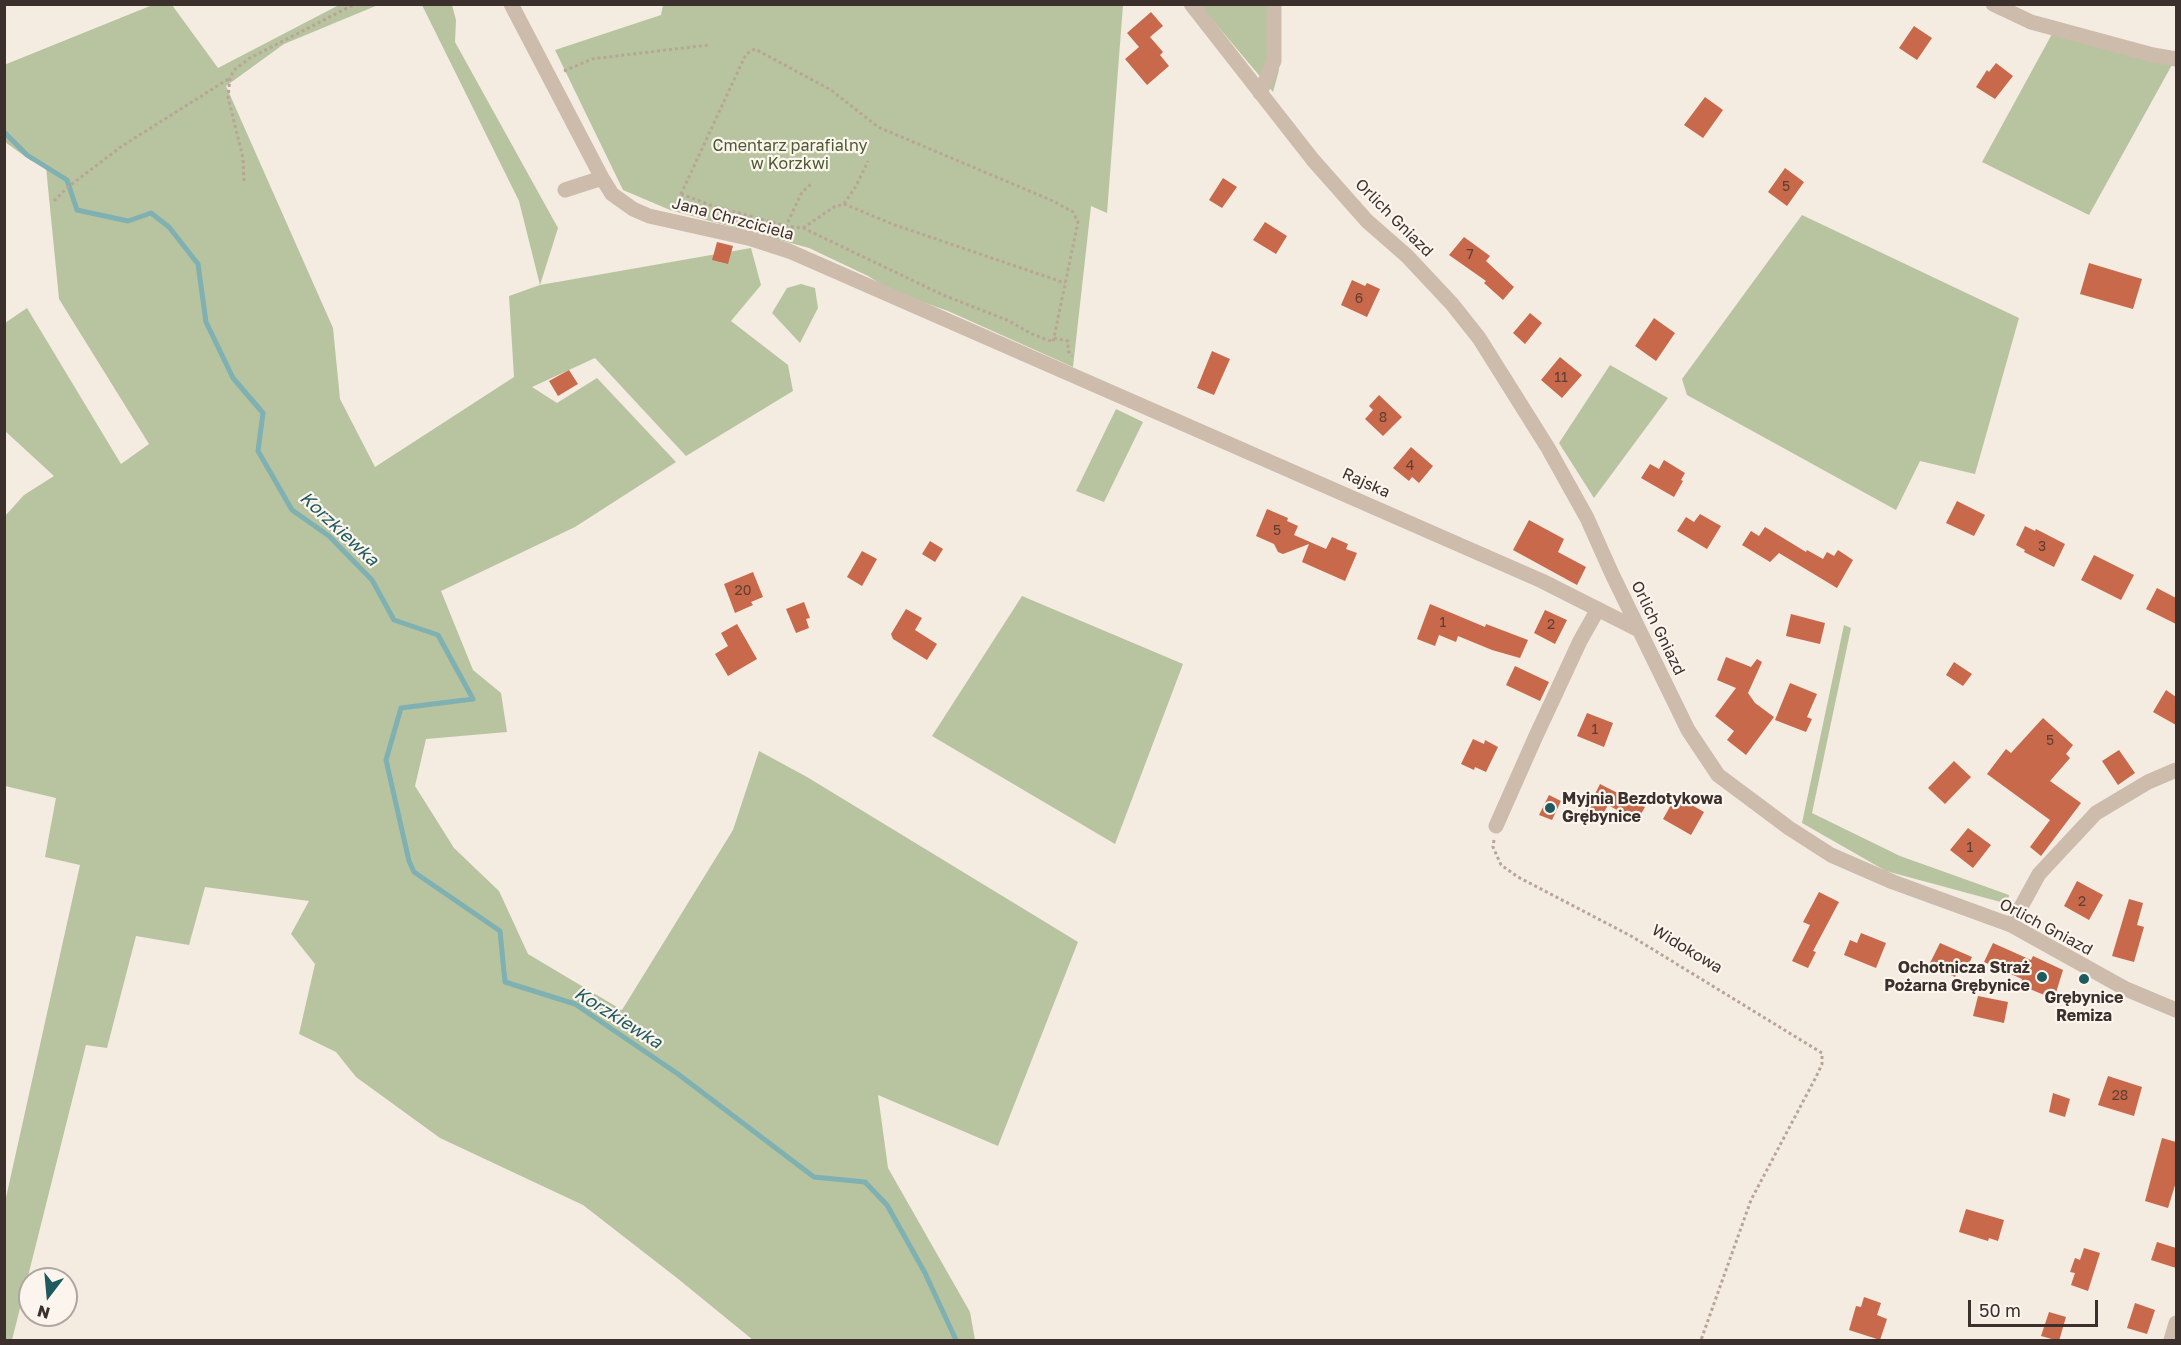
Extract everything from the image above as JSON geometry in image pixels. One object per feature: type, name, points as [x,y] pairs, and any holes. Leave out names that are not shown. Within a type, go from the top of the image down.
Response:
[{"type":"street","name":"Jana Chrzciciela","points":[[511,4],[602,178],[612,194],[633,209],[649,216],[752,239],[789,251],[1076,376]]},
{"type":"street","name":"Orlich Gniazd","points":[[1191,4],[1313,160],[1367,221],[1407,256],[1452,304],[1479,338],[1548,448],[1587,518],[1688,730],[1718,775],[1749,800],[1831,855],[1893,882],[2011,925],[2126,989],[2176,1010]]},
{"type":"street","points":[[1258,90],[1274,62],[1274,4]]},
{"type":"street","points":[[1994,4],[2031,22],[2153,55],[2176,58]]},
{"type":"street","points":[[565,190],[602,178]]},
{"type":"street","name":"Rajska","points":[[1076,376],[1531,576],[1639,630]]},
{"type":"street","points":[[1496,826],[1534,738],[1580,641],[1598,609]]},
{"type":"street","points":[[2011,925],[2038,874],[2096,813],[2148,782],[2176,770]]},
{"type":"street","points":[[2171,1341],[2176,1323]]},
{"type":"path","points":[[244,181],[243,158],[228,97],[230,78],[234,70],[250,58],[355,4]]},
{"type":"path","points":[[549,77],[592,59],[708,45]]},
{"type":"path","points":[[677,211],[681,194],[746,54],[755,49],[831,90],[878,127],[986,172],[1073,212],[1078,222],[1053,342],[1032,334],[1007,320],[943,295],[803,228],[786,226],[710,205],[681,194]]},
{"type":"path","points":[[54,201],[61,193],[122,146],[230,78]]},
{"type":"path","points":[[844,204],[868,161]]},
{"type":"path","points":[[784,240],[786,226],[802,192],[812,183]]},
{"type":"path","points":[[803,228],[834,207],[844,204],[895,225],[1065,282]]},
{"type":"path","points":[[1054,338],[1068,340],[1068,351],[1074,358]]},
{"type":"path","name":"Widokowa","points":[[1496,826],[1493,847],[1501,865],[1518,877],[1632,936],[1822,1053],[1822,1064],[1816,1077],[1751,1200],[1701,1341]]},
{"type":"green space","points":[[172,5],[218,68],[339,5],[378,5],[284,44],[226,86],[333,328],[340,399],[375,467],[514,377],[509,296],[540,285],[751,248],[761,285],[731,321],[788,365],[793,391],[686,456],[595,358],[532,387],[557,403],[597,378],[676,462],[575,527],[441,591],[473,670],[501,693],[507,732],[426,739],[415,786],[454,848],[499,891],[528,954],[622,1010],[733,830],[759,751],[807,777],[1078,942],[998,1146],[878,1095],[888,1168],[970,1312],[975,1340],[753,1340],[583,1205],[440,1138],[356,1077],[336,1052],[299,1034],[315,964],[291,934],[309,901],[205,887],[189,945],[136,936],[107,1048],[86,1045],[30,1267],[18,1267],[18,1316],[12,1340],[5,1340],[5,1202],[80,865],[45,857],[56,798],[5,786],[5,516],[24,495],[54,476],[5,431],[5,323],[27,308],[121,464],[149,444],[59,299],[46,167],[30,160],[5,142],[4,65],[150,6]]},
{"type":"green space","points":[[422,5],[452,5],[456,20],[455,42],[558,228],[540,285],[519,201]]},
{"type":"green space","name":"Cmentarz parafialny w Korzkwi","points":[[663,5],[1123,5],[1107,213],[1091,206],[1073,367],[948,311],[892,291],[868,276],[809,248],[670,210],[623,190],[555,50],[661,15]]},
{"type":"green space","points":[[1200,5],[1279,5],[1279,70],[1273,92]]},
{"type":"green space","points":[[2052,34],[2173,63],[2089,215],[1982,162]]},
{"type":"green space","points":[[1802,215],[2019,318],[1975,474],[1920,461],[1896,510],[1687,395],[1682,379]]},
{"type":"green space","points":[[801,284],[815,288],[818,308],[800,343],[772,313],[787,288]]},
{"type":"green space","points":[[1610,365],[1668,398],[1594,498],[1559,443]]},
{"type":"green space","points":[[1116,409],[1143,422],[1104,502],[1076,491]]},
{"type":"green space","points":[[1022,596],[1183,664],[1115,844],[932,736]]},
{"type":"green space","points":[[1844,625],[1851,628],[1812,813],[1900,856],[2009,895],[2008,904],[1886,871],[1802,823]]},
{"type":"building","points":[[1151,12],[1163,26],[1150,37],[1163,52],[1160,55],[1169,66],[1147,85],[1125,59],[1139,47],[1127,33]]},
{"type":"building","points":[[1914,26],[1932,38],[1917,60],[1899,48]]},
{"type":"building","points":[[1996,63],[2013,76],[1995,99],[1976,87],[1987,70],[1989,72]]},
{"type":"building","points":[[1705,97],[1723,110],[1703,138],[1684,125]]},
{"type":"building","points":[[1785,168],[1804,182],[1787,206],[1768,192]]},
{"type":"building","points":[[1223,178],[1237,187],[1222,208],[1209,200]]},
{"type":"building","points":[[1265,222],[1287,236],[1276,254],[1253,240]]},
{"type":"building","points":[[1464,237],[1490,256],[1486,261],[1514,287],[1503,300],[1484,283],[1486,281],[1449,255]]},
{"type":"building","points":[[717,242],[733,246],[728,264],[712,260]]},
{"type":"building","points":[[2089,263],[2142,279],[2133,309],[2080,294]]},
{"type":"building","points":[[1352,280],[1380,289],[1367,317],[1341,305]]},
{"type":"building","points":[[1530,313],[1542,323],[1525,344],[1513,333]]},
{"type":"building","points":[[1654,318],[1675,333],[1656,361],[1635,346]]},
{"type":"building","points":[[1212,351],[1230,359],[1214,395],[1197,388]]},
{"type":"building","points":[[1560,357],[1582,375],[1562,398],[1541,380]]},
{"type":"building","points":[[569,370],[578,384],[558,396],[549,381]]},
{"type":"building","points":[[1379,395],[1402,417],[1383,436],[1365,419],[1373,410],[1369,406]]},
{"type":"building","points":[[1411,447],[1433,466],[1419,483],[1412,477],[1409,481],[1393,468]]},
{"type":"building","points":[[1664,460],[1685,473],[1674,497],[1641,478],[1650,464],[1659,469]]},
{"type":"building","points":[[1957,501],[1985,515],[1974,536],[1946,523]]},
{"type":"building","points":[[1267,509],[1288,518],[1287,521],[1298,526],[1294,535],[1326,549],[1332,537],[1348,544],[1346,549],[1357,553],[1345,581],[1302,562],[1309,544],[1283,554],[1278,552],[1274,544],[1256,536]]},
{"type":"building","points":[[1700,514],[1721,526],[1707,549],[1677,531],[1686,517],[1694,522]]},
{"type":"building","points":[[1529,520],[1564,539],[1558,552],[1586,567],[1577,585],[1513,550]]},
{"type":"building","points":[[2025,526],[2065,544],[2054,567],[2024,552],[2025,550],[2016,545]]},
{"type":"building","points":[[1765,527],[1806,552],[1807,550],[1823,559],[1827,552],[1834,556],[1838,550],[1853,560],[1837,588],[1779,553],[1770,562],[1742,545],[1751,531],[1759,536]]},
{"type":"building","points":[[930,541],[943,549],[935,562],[922,554]]},
{"type":"building","points":[[862,551],[877,559],[862,586],[847,577]]},
{"type":"building","points":[[2094,555],[2134,575],[2121,600],[2081,580]]},
{"type":"building","points":[[753,572],[763,597],[751,602],[753,605],[735,613],[724,584]]},
{"type":"building","points":[[2157,588],[2176,598],[2176,624],[2146,609]]},
{"type":"building","points":[[804,602],[810,618],[806,619],[809,628],[796,633],[786,609]]},
{"type":"building","points":[[1430,604],[1485,627],[1486,624],[1528,640],[1520,658],[1492,650],[1458,636],[1456,642],[1439,635],[1435,646],[1417,639]]},
{"type":"building","points":[[906,609],[922,618],[915,630],[937,644],[927,660],[893,639],[891,634]]},
{"type":"building","points":[[1545,610],[1567,620],[1555,644],[1534,633]]},
{"type":"building","points":[[1791,614],[1825,623],[1820,644],[1786,636]]},
{"type":"building","points":[[737,624],[757,659],[728,676],[715,654],[728,646],[721,633]]},
{"type":"building","points":[[1726,657],[1751,667],[1757,659],[1762,662],[1748,693],[1755,703],[1774,717],[1746,755],[1727,740],[1734,731],[1715,716],[1736,688],[1717,680]]},
{"type":"building","points":[[1954,662],[1972,674],[1963,686],[1946,675]]},
{"type":"building","points":[[1515,666],[1549,682],[1540,701],[1506,685]]},
{"type":"building","points":[[1790,683],[1817,694],[1807,717],[1812,719],[1806,732],[1775,720]]},
{"type":"building","points":[[2166,690],[2176,697],[2176,725],[2153,712]]},
{"type":"building","points":[[1587,713],[1613,723],[1604,747],[1577,736]]},
{"type":"building","points":[[2043,718],[2073,745],[2066,754],[2070,758],[2050,781],[2081,803],[2041,856],[2030,847],[2050,820],[1987,774],[2006,749],[2011,753]]},
{"type":"building","points":[[1473,739],[1484,744],[1485,740],[1498,747],[1486,772],[1461,764]]},
{"type":"building","points":[[2119,750],[2135,773],[2118,785],[2102,761]]},
{"type":"building","points":[[1954,761],[1971,777],[1945,804],[1928,788]]},
{"type":"building","points":[[1600,784],[1645,807],[1637,821],[1608,805],[1598,823],[1584,816]]},
{"type":"building","name":"Myjnia Bezdotykowa Grębynice","points":[[1549,795],[1561,801],[1552,820],[1539,815]]},
{"type":"building","points":[[1676,796],[1704,812],[1691,835],[1663,819]]},
{"type":"building","points":[[1968,828],[1991,845],[1973,868],[1950,850]]},
{"type":"building","points":[[2077,881],[2103,895],[2089,920],[2064,906]]},
{"type":"building","points":[[1819,892],[1839,902],[1813,951],[1816,952],[1808,968],[1792,961],[1810,925],[1803,922]]},
{"type":"building","points":[[2129,899],[2143,903],[2137,925],[2144,927],[2134,962],[2112,956]]},
{"type":"building","points":[[1861,933],[1886,943],[1876,968],[1844,955],[1850,940],[1857,943]]},
{"type":"building","points":[[1940,943],[1972,957],[1965,972],[1959,969],[1955,977],[1929,965]]},
{"type":"building","points":[[1993,943],[2031,960],[2033,956],[2063,970],[2054,999],[2020,985],[2022,979],[1984,962]]},
{"type":"building","points":[[1978,996],[2008,1002],[2004,1023],[1973,1016]]},
{"type":"building","points":[[2108,1076],[2142,1087],[2134,1116],[2098,1105]]},
{"type":"building","points":[[2053,1093],[2070,1099],[2065,1117],[2049,1112]]},
{"type":"building","points":[[2162,1138],[2176,1142],[2176,1182],[2168,1208],[2145,1201]]},
{"type":"building","points":[[1966,1209],[2004,1220],[1998,1241],[1989,1238],[1988,1241],[1959,1232]]},
{"type":"building","points":[[2157,1242],[2176,1248],[2176,1268],[2151,1260]]},
{"type":"building","points":[[2084,1248],[2100,1253],[2088,1291],[2071,1285],[2075,1273],[2070,1272],[2075,1258],[2080,1260]]},
{"type":"building","points":[[1864,1297],[1881,1303],[1877,1315],[1887,1319],[1880,1340],[1849,1330],[1856,1306],[1861,1307]]},
{"type":"building","points":[[2135,1303],[2155,1310],[2147,1334],[2127,1328]]},
{"type":"building","points":[[2049,1312],[2066,1317],[2059,1341],[2041,1336]]},
{"type":"waterway","name":"Korzkiewka","points":[[4,132],[27,155],[67,180],[77,210],[128,221],[151,213],[169,227],[198,264],[206,322],[233,378],[263,413],[258,451],[292,510],[329,536],[372,580],[394,620],[438,635],[473,699],[401,708],[386,760],[409,861],[414,872],[500,931],[505,982],[575,1004],[678,1074],[814,1177],[865,1182],[887,1205],[925,1273],[956,1340]]},
{"type":"place","name":"Myjnia Bezdotykowa Grębynice","points":[[1550,808]]},
{"type":"place","name":"Ochotnicza Straż Pożarna Grębynice","points":[[2042,977]]},
{"type":"place","name":"Grębynice Remiza","points":[[2084,979]]}]
